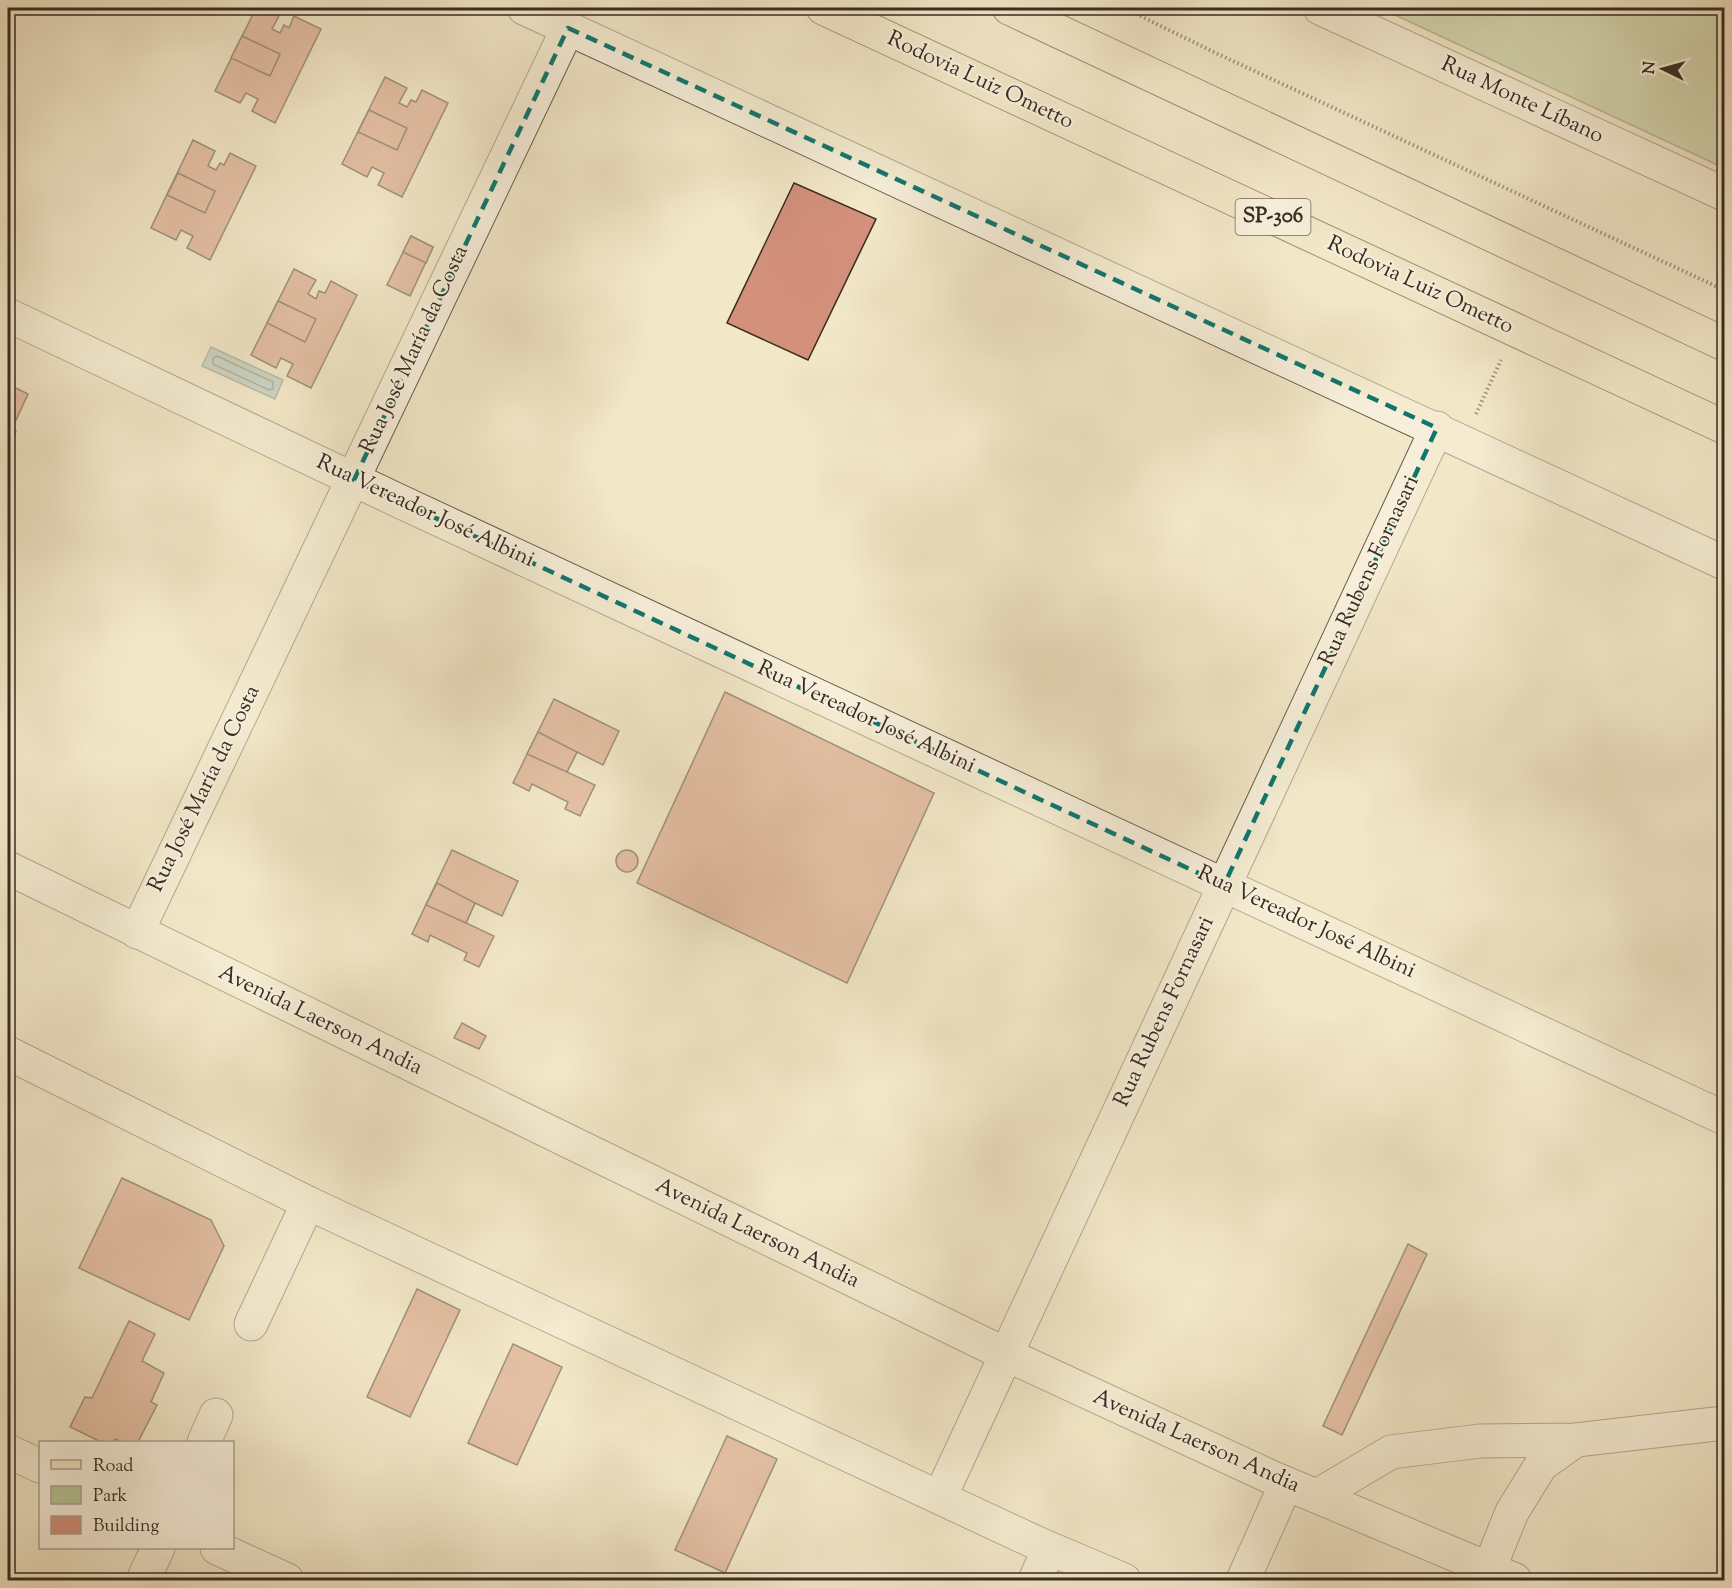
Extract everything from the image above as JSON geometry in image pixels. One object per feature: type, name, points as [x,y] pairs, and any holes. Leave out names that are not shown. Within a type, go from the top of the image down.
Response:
[{"type":"main road","name":"Rodovia Luiz Ometto","points":[[823,8],[1725,427]]},
{"type":"main road","points":[[1009,8],[1725,344]]},
{"type":"street","points":[[524,8],[1725,563]]},
{"type":"street","name":"Rua Monte Líbano","points":[[1320,8],[1725,194]]},
{"type":"street","name":"Rua José María da Costa","points":[[137,932],[568,28]]},
{"type":"street","name":"Rua Vereador José Albini","points":[[8,315],[354,480],[1725,1118]]},
{"type":"street","name":"Rua Rubens Fornasari","points":[[940,1497],[1224,885],[1450,435]]},
{"type":"street","name":"Avenida Laerson Andia","points":[[8,868],[1005,1354],[1286,1484],[1502,1575]]},
{"type":"street","points":[[8,1053],[308,1203],[1124,1581]]},
{"type":"street","points":[[251,1323],[308,1203]]},
{"type":"street","points":[[1317,1496],[1391,1452],[1480,1441],[1576,1440],[1725,1423]]},
{"type":"street","points":[[1502,1575],[1512,1512],[1541,1465],[1576,1440]]},
{"type":"street","points":[[8,1451],[39,1466]]},
{"type":"street","points":[[1243,1581],[1286,1484]]},
{"type":"street","points":[[1035,1581],[1049,1548]]},
{"type":"street","points":[[143,1581],[158,1549]]},
{"type":"street","points":[[219,1549],[286,1581]]},
{"type":"path","points":[[1124,8],[1725,290]]},
{"type":"path","points":[[1450,435],[1501,360]]},
{"type":"highlighted area","points":[[568,28],[1437,428],[1224,885],[354,480]]},
{"type":"green space","points":[[1380,8],[1724,8],[1724,168]]},
{"type":"water","points":[[211,347],[283,380],[275,399],[202,366]]},
{"type":"building","points":[[256,8],[266,8],[280,14],[272,29],[280,33],[284,25],[289,28],[294,16],[321,29],[275,123],[252,111],[258,99],[246,93],[240,103],[215,91]]},
{"type":"building","points":[[242,36],[280,54],[270,76],[231,58]]},
{"type":"building","points":[[385,77],[407,88],[399,103],[407,107],[411,100],[416,102],[422,90],[448,103],[402,197],[378,185],[384,173],[372,167],[367,177],[342,164]]},
{"type":"building","points":[[369,110],[407,128],[397,150],[358,132]]},
{"type":"building","points":[[193,140],[215,151],[208,166],[216,170],[220,163],[224,165],[230,153],[256,166],[210,260],[187,248],[193,236],[181,230],[176,240],[151,228]]},
{"type":"building","points":[[178,173],[215,191],[205,213],[167,195]]},
{"type":"building","points":[[794,183],[876,219],[808,360],[727,323]]},
{"type":"building","points":[[411,236],[433,247],[410,296],[387,285]]},
{"type":"building","points":[[411,236],[433,247],[426,263],[403,252]]},
{"type":"building","points":[[294,269],[316,280],[308,294],[316,299],[319,291],[325,293],[331,281],[357,295],[311,388],[287,376],[293,364],[281,358],[276,368],[251,355]]},
{"type":"building","points":[[278,301],[316,319],[305,342],[267,323]]},
{"type":"building","points":[[8,384],[28,394],[12,429],[16,431],[8,449]]},
{"type":"building","points":[[725,692],[934,793],[847,983],[637,883]]},
{"type":"building","points":[[554,699],[619,731],[603,765],[577,752],[567,772],[595,785],[580,816],[565,809],[568,802],[532,784],[529,791],[513,783]]},
{"type":"building","points":[[538,732],[577,752],[567,772],[527,754]]},
{"type":"building","points":[[452,850],[518,881],[502,916],[475,903],[466,923],[494,936],[479,967],[464,960],[467,953],[430,935],[428,942],[412,934]]},
{"type":"building","points":[[627,850],[635,853],[638,861],[635,869],[627,872],[619,869],[616,861],[619,853]]},
{"type":"building","points":[[437,883],[475,903],[466,923],[426,905]]},
{"type":"building","points":[[462,1023],[486,1036],[479,1049],[454,1038]]},
{"type":"building","points":[[122,1178],[211,1220],[224,1246],[189,1320],[79,1268]]},
{"type":"building","points":[[1408,1244],[1427,1254],[1342,1435],[1323,1426]]},
{"type":"building","points":[[417,1289],[460,1310],[410,1417],[367,1397]]},
{"type":"building","points":[[129,1321],[155,1334],[142,1361],[164,1373],[151,1402],[157,1405],[139,1441],[115,1439],[114,1441],[99,1441],[70,1427],[85,1397],[92,1398]]},
{"type":"building","points":[[513,1344],[562,1367],[517,1465],[468,1443]]},
{"type":"building","points":[[727,1436],[777,1459],[725,1573],[675,1550]]}]
